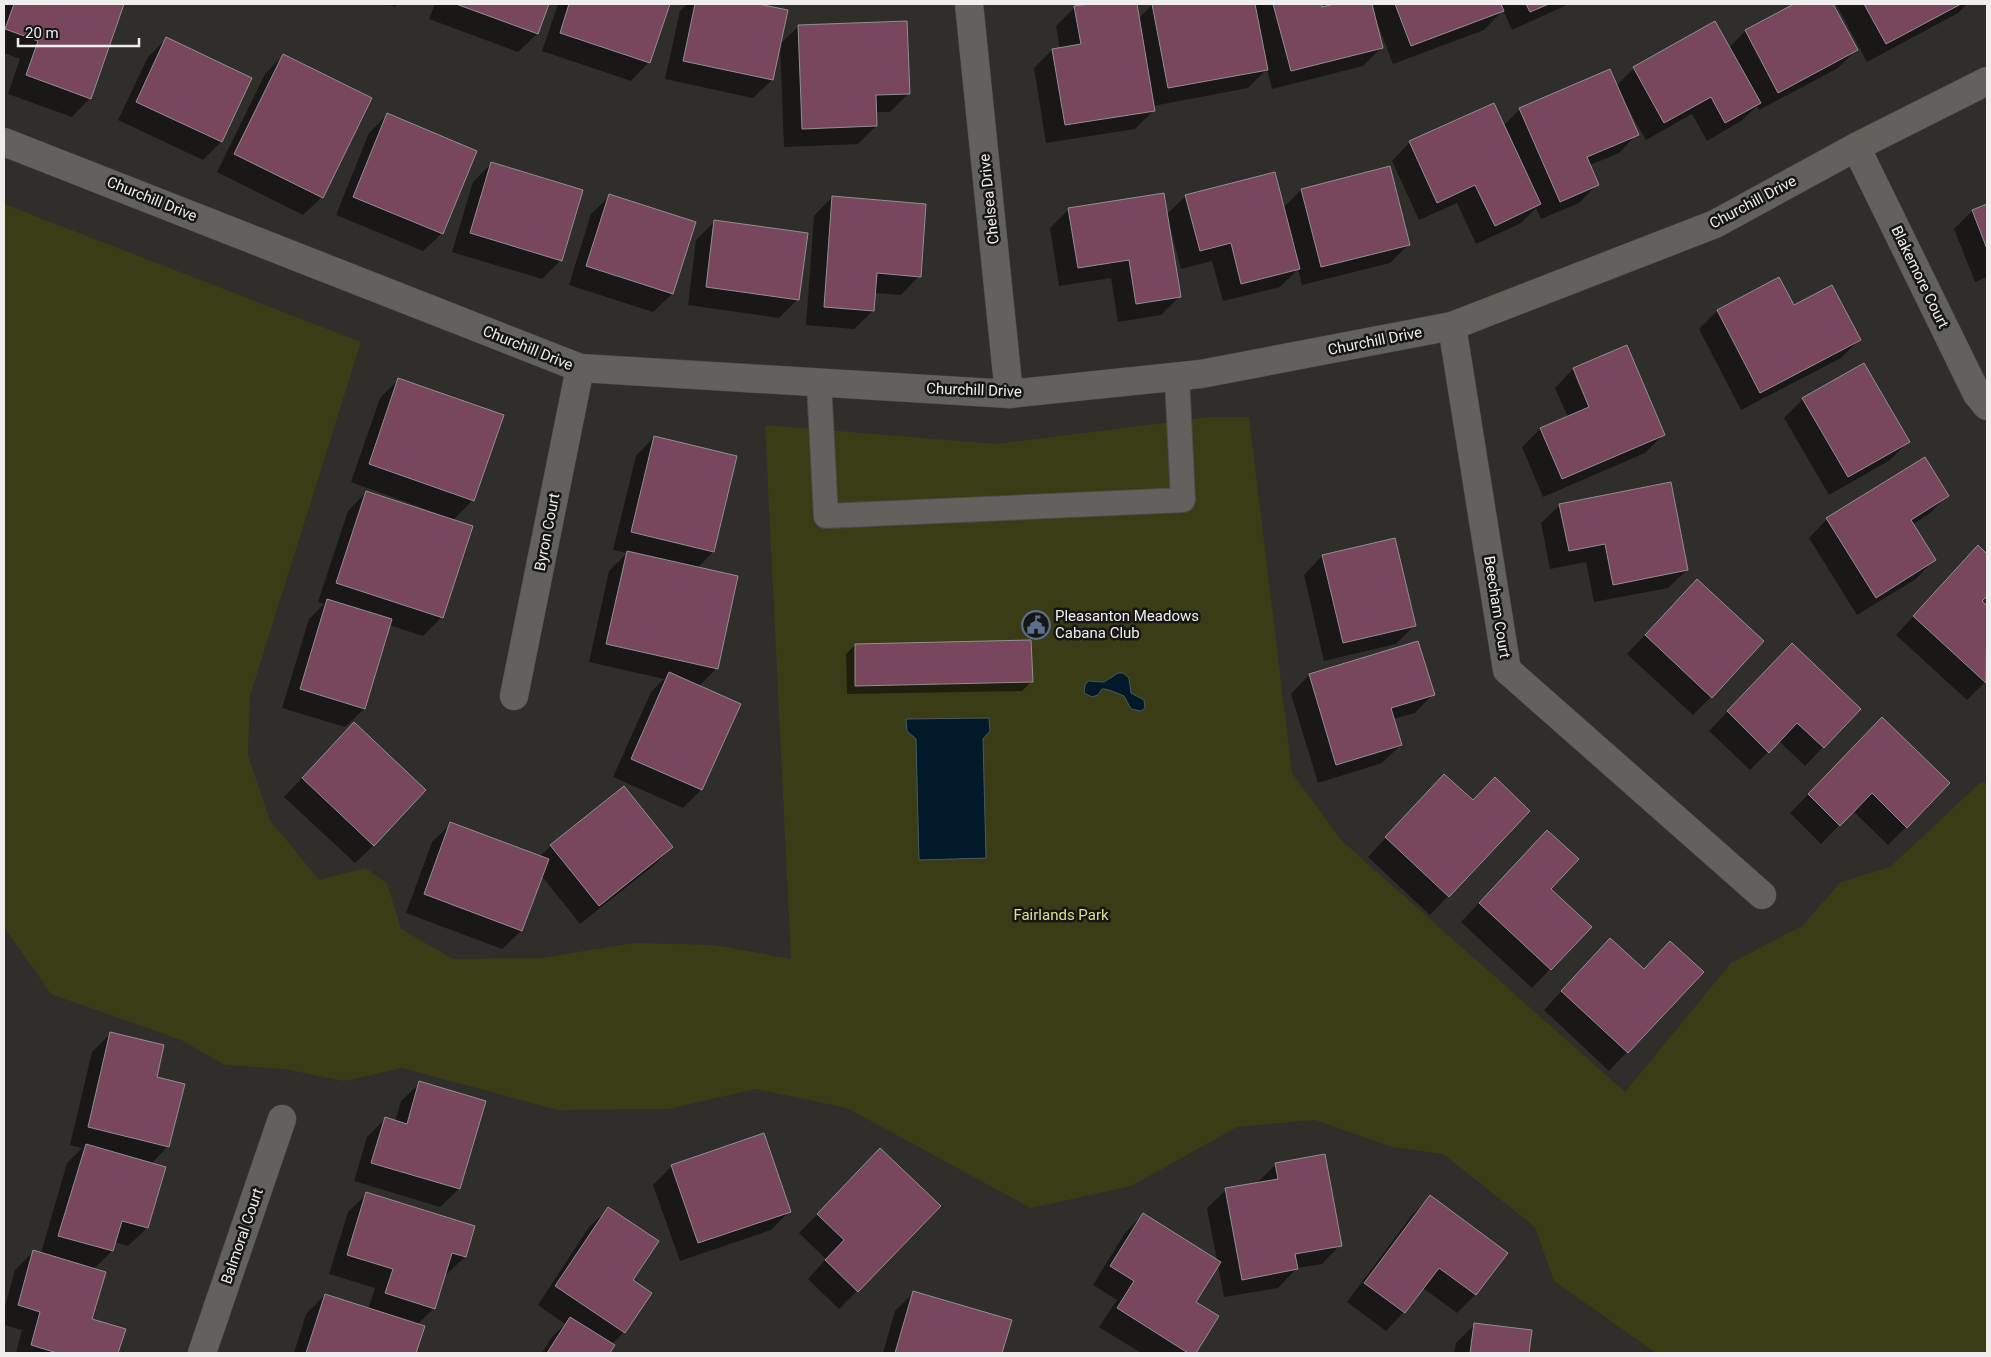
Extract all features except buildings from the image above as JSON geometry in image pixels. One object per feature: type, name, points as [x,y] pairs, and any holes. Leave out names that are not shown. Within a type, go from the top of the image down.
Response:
[{"type":"street","name":"Chelsea Drive","points":[[968,4],[1009,394]]},
{"type":"street","name":"Churchill Drive","points":[[4,142],[580,368],[1009,394],[1201,374],[1452,326],[1715,224],[1856,147],[1987,81]]},
{"type":"street","name":"Blakemore Court","points":[[1856,147],[1977,394],[1987,406]]},
{"type":"street","name":"Beecham Court","points":[[1452,326],[1507,670],[1762,895]]},
{"type":"street","name":"Byron Court","points":[[514,696],[580,368]]},
{"type":"street","name":"Balmoral Court","points":[[202,1353],[282,1119]]},
{"type":"lane","points":[[819,383],[826,516],[1183,500],[1177,377]]},
{"type":"green space","name":"Fairlands Park","points":[[4,204],[361,342],[250,696],[248,755],[270,820],[319,880],[365,868],[387,883],[401,929],[453,959],[541,958],[634,943],[714,945],[791,959],[765,425],[996,444],[1211,417],[1249,417],[1292,773],[1342,841],[1625,1092],[1731,963],[1802,926],[1841,882],[1890,867],[1980,783],[1987,783],[1987,1353],[1656,1353],[1554,1281],[1535,1227],[1443,1154],[1392,1147],[1315,1120],[1237,1127],[1131,1186],[1031,1208],[847,1108],[756,1089],[668,1109],[558,1110],[402,1068],[344,1081],[284,1069],[225,1065],[181,1040],[51,994],[4,927]]},
{"type":"water","points":[[1118,673],[1123,673],[1129,678],[1131,693],[1144,700],[1145,708],[1141,711],[1131,709],[1124,696],[1109,690],[1102,689],[1098,695],[1092,697],[1084,693],[1085,685],[1088,681],[1104,682]]},
{"type":"water","points":[[989,718],[990,731],[983,739],[986,858],[919,860],[916,739],[907,731],[906,719]]},
{"type":"place","name":"Pleasanton Meadows Cabana Club","points":[[1036,625]]}]
